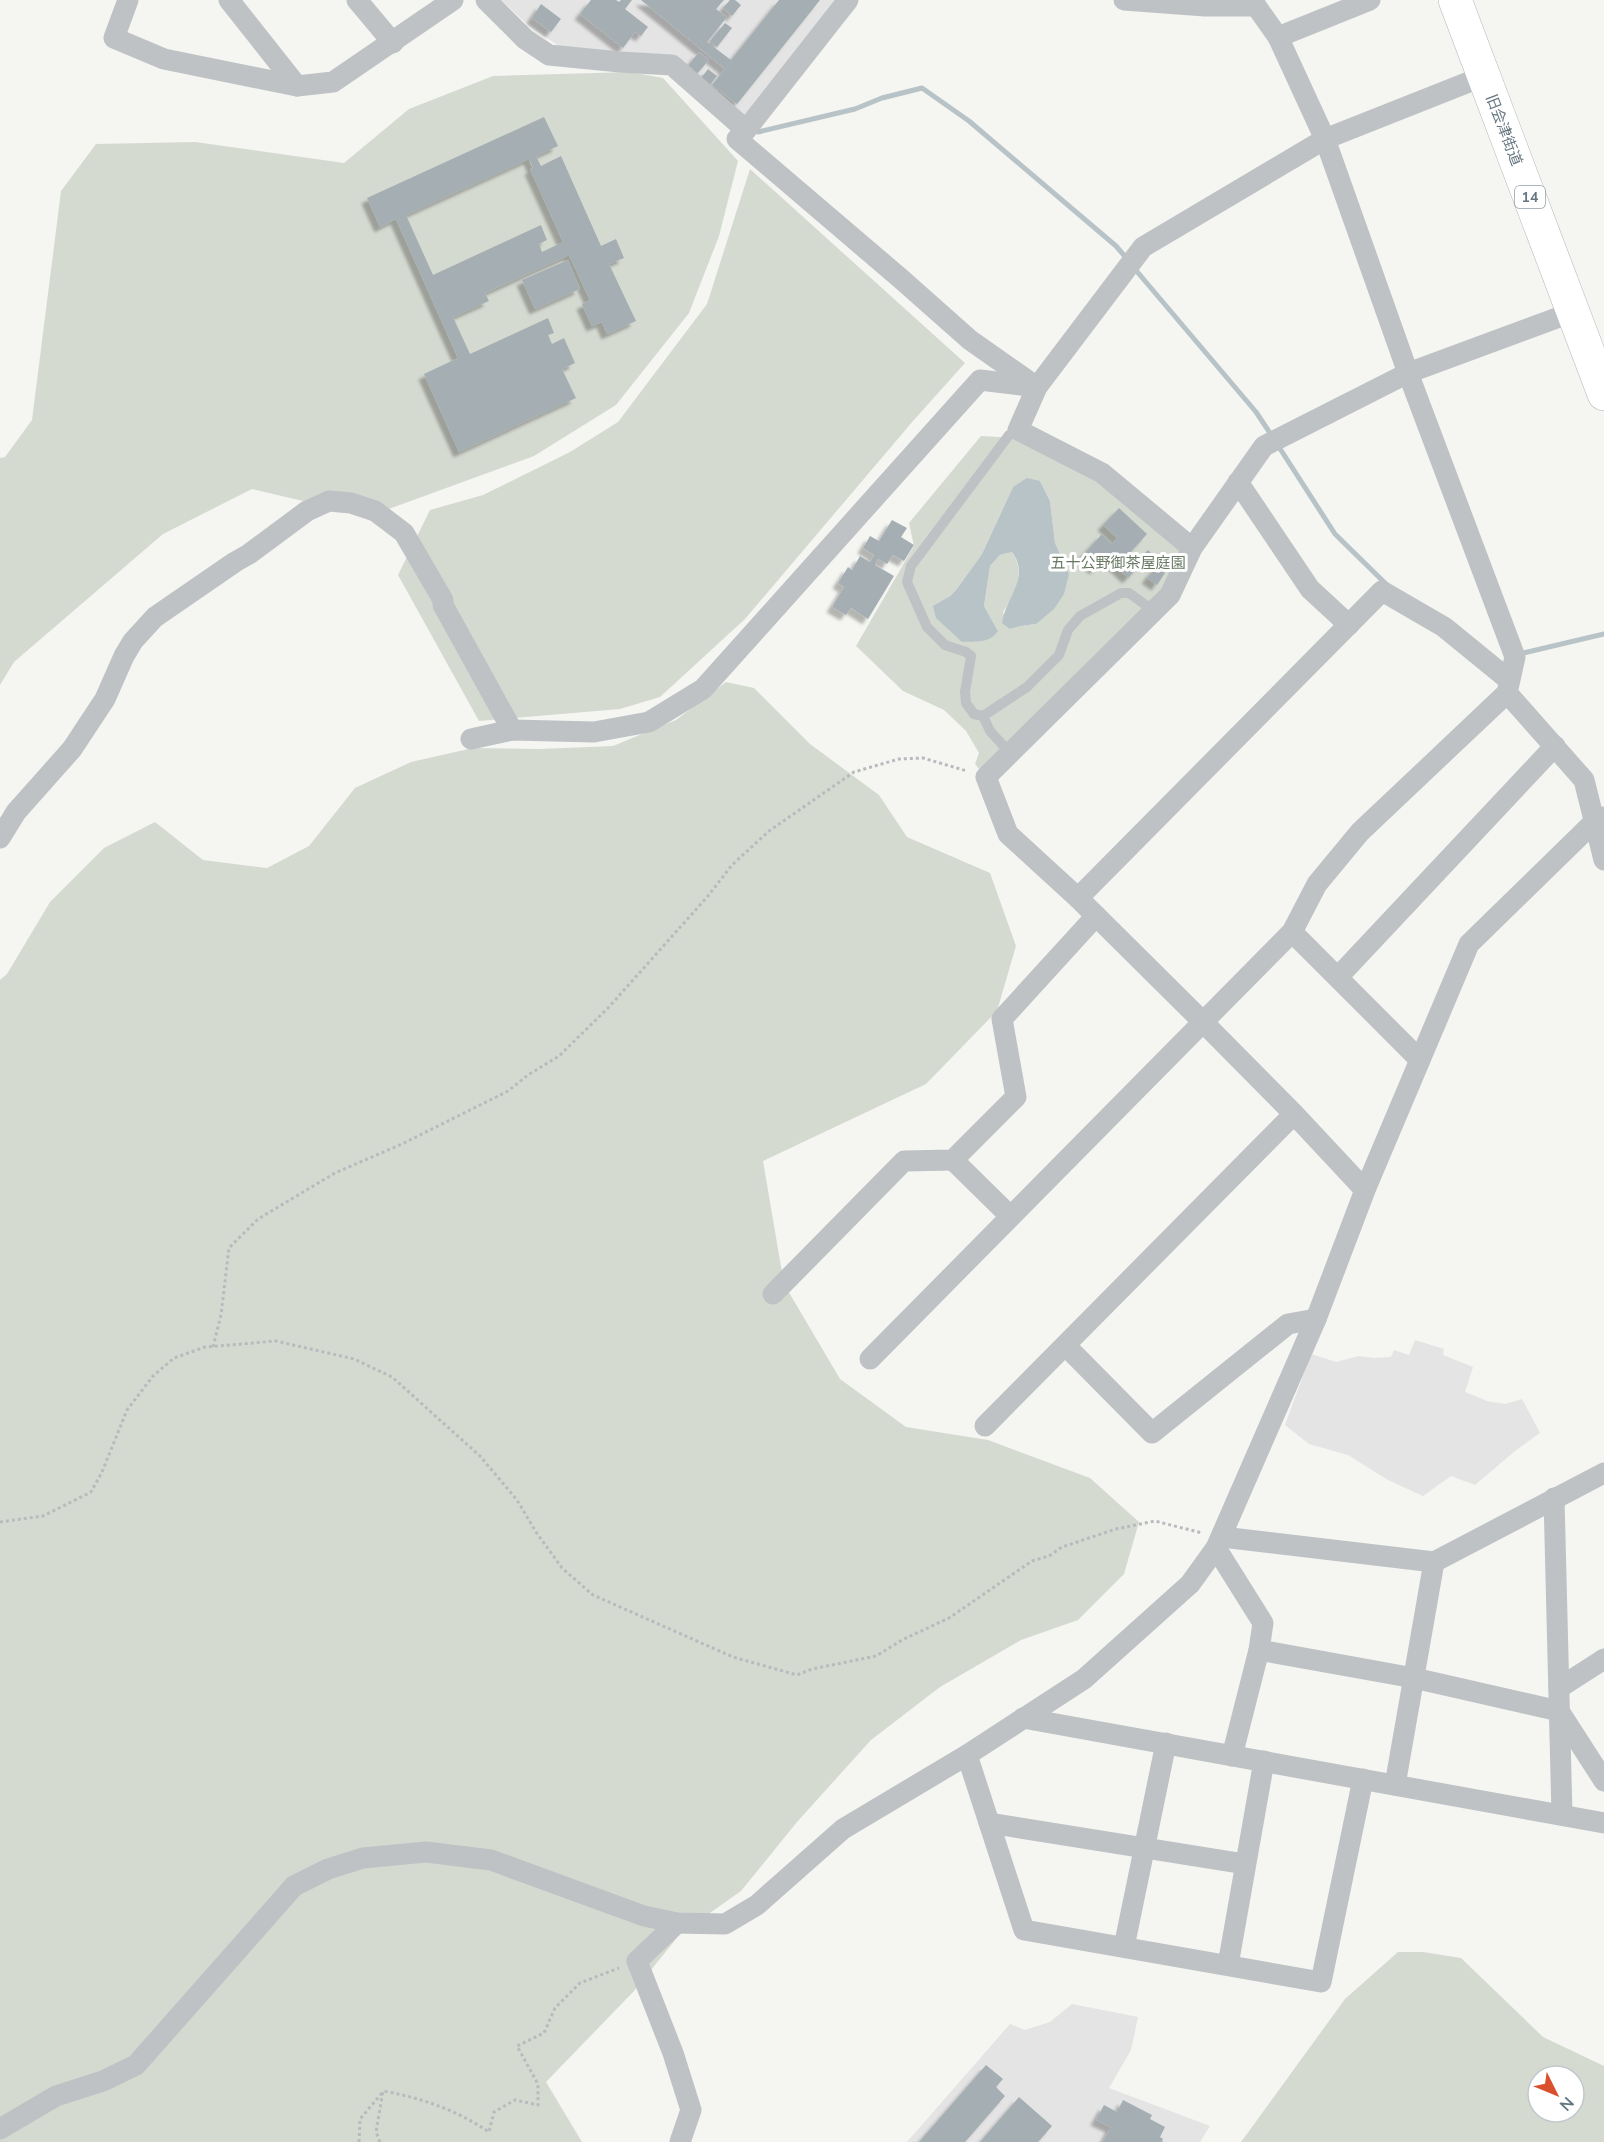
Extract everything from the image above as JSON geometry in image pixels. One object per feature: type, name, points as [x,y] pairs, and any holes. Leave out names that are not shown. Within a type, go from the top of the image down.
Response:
[{"type":"main road","name":"旧会津街道","points":[[1455,0],[1604,394]]},
{"type":"street","points":[[128,0],[114,38],[164,59],[297,86],[333,82],[453,0]]},
{"type":"street","points":[[229,0],[297,86]]},
{"type":"street","points":[[357,0],[393,43]]},
{"type":"street","points":[[486,0],[525,39],[549,55],[672,65],[746,130]]},
{"type":"street","points":[[848,0],[737,139],[970,340],[1037,387]]},
{"type":"street","points":[[870,1359],[1292,932],[1317,884],[1360,832],[1508,687],[1515,657],[1408,374],[1325,139],[1278,36],[1255,3],[1205,6],[1124,0]]},
{"type":"street","points":[[1278,36],[1370,0]]},
{"type":"street","points":[[1192,548],[1102,473],[1018,430],[1037,387],[1143,247],[1325,139],[1484,76]]},
{"type":"street","points":[[1365,1190],[1203,1022],[1078,898],[1008,834],[986,777],[1170,595],[1192,548],[1264,446],[1408,374],[1573,312]]},
{"type":"street","points":[[471,739],[512,730],[594,732],[649,722],[702,689],[980,380],[1037,387]]},
{"type":"street","points":[[1238,482],[1310,589],[1349,625]]},
{"type":"street","points":[[0,838],[16,812],[72,749],[105,699],[133,641],[155,617],[249,554],[307,511],[329,501],[351,503],[375,511],[404,533],[443,600],[443,605],[512,730]]},
{"type":"street","points":[[1078,898],[1382,591],[1444,627],[1508,687],[1584,780],[1599,820],[1604,860]]},
{"type":"street","points":[[1338,977],[1555,746]]},
{"type":"street","points":[[0,2129],[56,2096],[104,2081],[136,2065],[167,2027],[294,1886],[328,1869],[363,1858],[426,1852],[491,1860],[644,1916],[677,1923],[725,1924],[757,1905],[843,1829],[967,1755],[1084,1679],[1190,1584],[1219,1543],[1316,1319],[1365,1190],[1469,944],[1599,820]]},
{"type":"street","points":[[773,1294],[904,1161],[953,1160],[1016,1097],[1002,1019],[1096,916]]},
{"type":"street","points":[[1292,932],[1420,1060]]},
{"type":"street","points":[[985,1426],[1294,1114]]},
{"type":"street","points":[[953,1160],[1010,1216]]},
{"type":"street","points":[[1066,1346],[1152,1433],[1288,1324],[1316,1319]]},
{"type":"street","points":[[1219,1543],[1434,1562],[1604,1473]]},
{"type":"street","points":[[1554,1498],[1562,1815]]},
{"type":"street","points":[[1219,1543],[1263,1623],[1259,1650],[1232,1756]]},
{"type":"street","points":[[1395,1785],[1434,1562]]},
{"type":"street","points":[[1259,1650],[1414,1678],[1559,1711],[1604,1781]]},
{"type":"street","points":[[1559,1688],[1604,1659]]},
{"type":"street","points":[[1023,1718],[1604,1823]]},
{"type":"street","points":[[1124,1947],[1166,1743]]},
{"type":"street","points":[[967,1755],[1024,1930],[1321,1982],[1363,1779]]},
{"type":"street","points":[[1228,1965],[1263,1761]]},
{"type":"street","points":[[989,1823],[1245,1864]]},
{"type":"street","points":[[677,1923],[637,1961],[673,2053],[691,2110],[680,2142]]},
{"type":"lane","points":[[1018,430],[1010,435],[911,566],[907,582],[927,627],[945,645],[971,656],[965,692],[966,703],[974,714],[983,716],[1027,687],[1059,655],[1068,630],[1080,616],[1121,593],[1129,593],[1154,611]]},
{"type":"lane","points":[[983,716],[990,731],[1010,753]]},
{"type":"path","points":[[213,1347],[221,1315],[229,1248],[258,1219],[335,1173],[402,1144],[508,1091],[558,1056],[608,1008],[708,896],[732,865],[769,831],[854,772],[899,759],[923,758],[986,777]]},
{"type":"path","points":[[0,1522],[43,1516],[91,1492],[102,1472],[127,1410],[153,1376],[174,1358],[206,1347],[276,1341],[354,1359],[392,1377],[480,1456],[517,1500],[536,1533],[562,1568],[593,1595],[733,1658],[797,1675],[876,1656],[902,1640],[949,1618],[1032,1561],[1049,1556],[1062,1547],[1116,1529],[1155,1521],[1219,1543]]},
{"type":"path","points":[[383,2091],[412,2097],[445,2108],[471,2120],[489,2132],[494,2112],[515,2100],[538,2104],[538,2084],[517,2046],[544,2033],[555,2008],[580,1983],[637,1961]]},
{"type":"path","points":[[359,2142],[360,2119],[383,2091]]},
{"type":"path","points":[[380,2142],[376,2132],[383,2091]]},
{"type":"shaded area","points":[[501,0],[841,0],[746,116],[667,54],[627,54],[559,46],[529,26]]},
{"type":"shaded area","points":[[1027,478],[1040,481],[1050,501],[1055,543],[1069,574],[1064,594],[1054,609],[1036,624],[1010,629],[1002,623],[1019,570],[1012,552],[1000,555],[990,566],[984,606],[998,631],[986,640],[962,642],[936,618],[933,606],[956,590],[982,554],[1013,487]]},
{"type":"shaded area","points":[[1415,1340],[1444,1349],[1443,1355],[1473,1367],[1465,1392],[1487,1401],[1505,1404],[1522,1399],[1540,1433],[1475,1485],[1451,1476],[1423,1496],[1388,1480],[1348,1455],[1309,1444],[1285,1425],[1311,1354],[1336,1362],[1359,1356],[1391,1357],[1394,1350],[1409,1355]]},
{"type":"shaded area","points":[[1072,2004],[1138,2017],[1131,2050],[1109,2088],[1210,2126],[1200,2142],[907,2142],[1010,2024],[1025,2030],[1050,2022]]},
{"type":"green space","points":[[630,72],[663,78],[738,161],[719,236],[689,313],[616,405],[534,456],[386,510],[320,505],[252,489],[163,534],[14,662],[0,685],[0,458],[5,457],[32,420],[61,191],[96,144],[195,142],[344,163],[409,109],[493,76]]},
{"type":"green space","points":[[750,169],[965,363],[745,619],[660,697],[620,709],[479,721],[398,575],[430,510],[483,495],[570,452],[618,422],[707,304]]},
{"type":"green space","name":"五十公野御茶屋庭園","points":[[981,436],[1019,438],[1099,481],[1181,550],[1161,593],[988,765],[979,769],[975,764],[979,753],[966,731],[944,710],[903,691],[856,646],[914,546],[909,523]],"holes":[[[1040,481],[1050,501],[1055,543],[1069,574],[1036,624],[1010,629],[1003,612],[1017,582],[1018,567],[1012,552],[1000,555],[990,566],[984,606],[998,631],[934,606],[956,590],[982,554],[1013,487]]]},
{"type":"green space","points":[[726,682],[754,688],[810,744],[879,795],[907,837],[990,873],[1016,946],[997,1011],[926,1084],[763,1161],[784,1284],[840,1379],[906,1427],[988,1440],[1090,1478],[1139,1522],[1124,1574],[1078,1620],[1021,1640],[940,1687],[871,1740],[797,1822],[741,1891],[680,1934],[634,1991],[546,2082],[582,2142],[0,2142],[0,980],[7,974],[50,902],[104,848],[155,822],[203,860],[267,868],[309,846],[355,788],[411,762],[473,748],[539,749],[613,746],[676,720]]},
{"type":"green space","points":[[1398,1952],[1423,1952],[1461,1958],[1543,2037],[1604,2066],[1604,2142],[1241,2142],[1345,1999]]},
{"type":"building","points":[[591,0],[619,2],[632,0],[625,9],[648,27],[641,36],[635,32],[623,48],[580,14]]},
{"type":"building","points":[[641,0],[724,0],[716,9],[727,17],[707,42],[731,60],[779,0],[820,0],[737,104],[712,85],[725,69]]},
{"type":"building","points":[[730,0],[735,0],[741,5],[732,16],[723,8]]},
{"type":"building","points":[[541,4],[561,19],[551,32],[532,18]]},
{"type":"building","points":[[725,23],[732,28],[717,47],[710,41]]},
{"type":"building","points":[[699,52],[709,60],[696,75],[687,67]]},
{"type":"building","points":[[708,69],[717,76],[710,85],[701,78]]},
{"type":"building","points":[[544,117],[558,146],[536,156],[541,166],[561,156],[601,246],[616,239],[624,258],[609,264],[636,321],[607,334],[602,322],[592,326],[582,304],[590,300],[569,255],[485,293],[489,301],[453,317],[470,354],[548,318],[554,333],[548,335],[552,344],[564,338],[575,363],[562,369],[576,398],[459,452],[424,374],[458,358],[396,219],[380,227],[367,198]],"holes":[[[529,159],[533,168],[530,169],[563,242],[542,252],[539,244],[547,240],[541,225],[433,275],[406,215]]]},
{"type":"building","points":[[568,260],[580,289],[535,309],[522,280]]},
{"type":"building","points":[[1119,508],[1147,534],[1129,554],[1141,564],[1128,578],[1106,557],[1095,569],[1082,556],[1102,534],[1112,544],[1117,538],[1103,525]]},
{"type":"building","points":[[892,520],[907,528],[901,537],[914,545],[904,561],[893,555],[887,564],[878,559],[875,565],[894,576],[868,619],[851,608],[846,615],[832,607],[844,587],[838,583],[848,567],[852,570],[860,556],[870,562],[874,555],[863,548],[870,536],[879,541]]},
{"type":"building","points":[[1148,550],[1153,555],[1148,561],[1142,556]]},
{"type":"building","points":[[1156,567],[1165,573],[1157,585],[1147,578]]},
{"type":"building","points":[[986,2065],[1003,2079],[996,2087],[1005,2096],[965,2142],[919,2142]]},
{"type":"building","points":[[1019,2097],[1052,2126],[1038,2142],[980,2142]]},
{"type":"building","points":[[1123,2100],[1152,2115],[1150,2119],[1165,2127],[1160,2137],[1163,2139],[1162,2142],[1103,2142],[1111,2127],[1096,2120],[1104,2105],[1117,2112]]},
{"type":"waterway","points":[[758,132],[855,109],[882,98],[922,88],[969,121],[1116,246],[1128,260]]},
{"type":"waterway","points":[[1134,268],[1256,412],[1272,436]]},
{"type":"waterway","points":[[1277,444],[1335,534],[1387,585]]},
{"type":"waterway","points":[[1519,654],[1604,634]]}]
